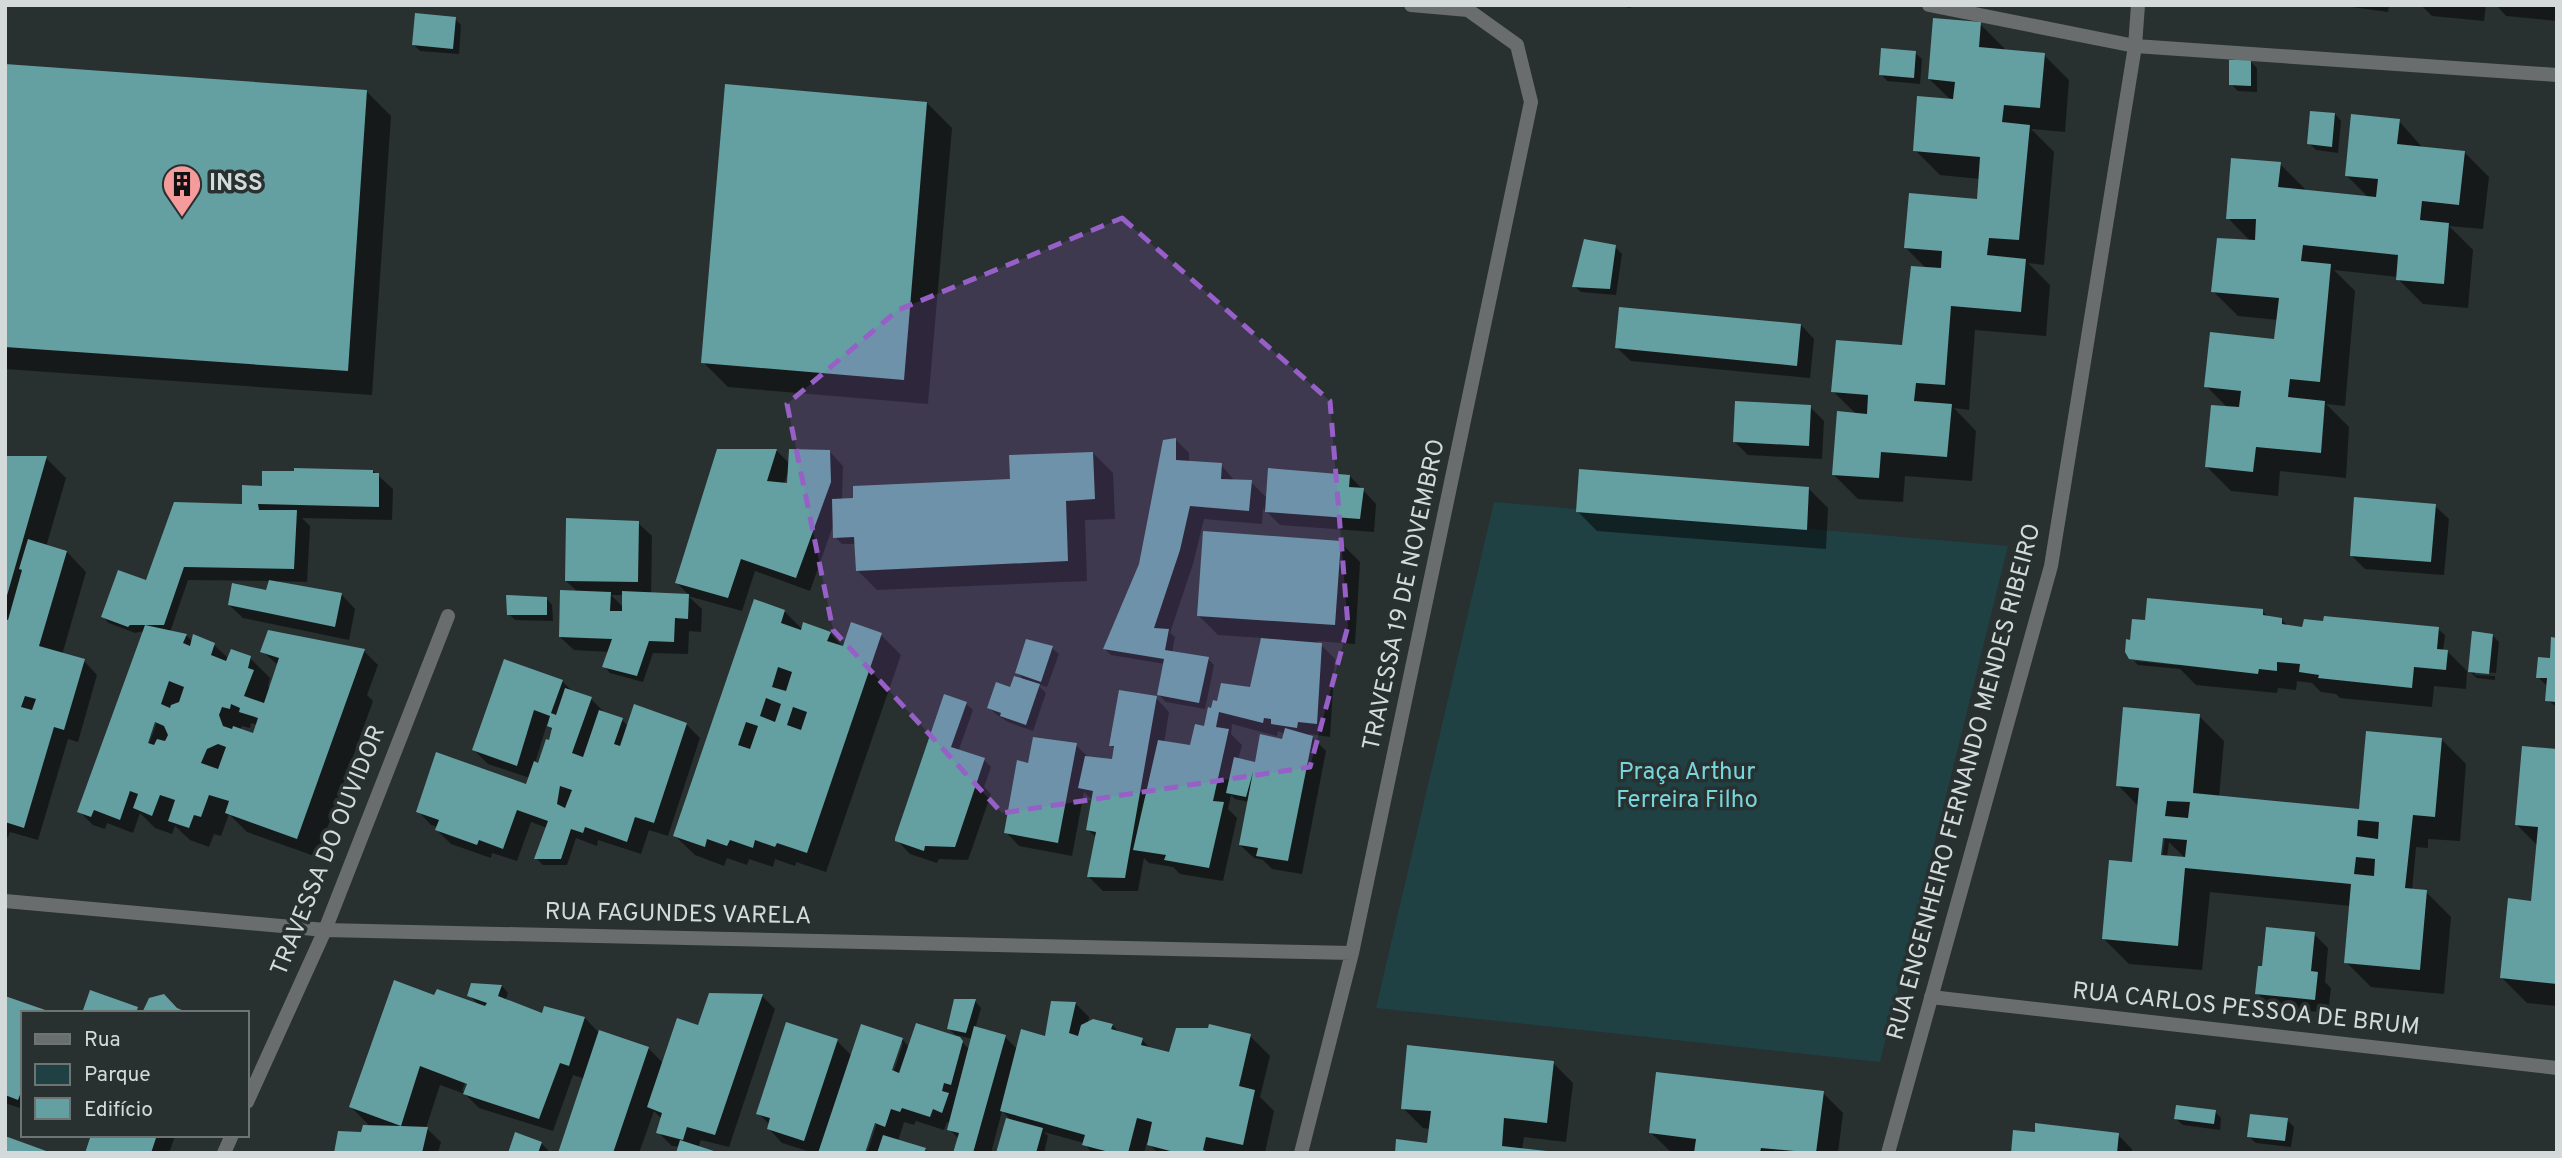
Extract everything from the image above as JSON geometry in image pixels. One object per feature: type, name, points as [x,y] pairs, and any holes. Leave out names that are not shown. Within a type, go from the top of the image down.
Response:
[{"type":"street","name":"TRAVESSA 19 DE NOVEMBRO","points":[[1301,1153],[1352,953],[1531,102],[1517,45],[1468,10],[1411,5]]},
{"type":"street","points":[[1929,5],[2136,46],[2557,75]]},
{"type":"street","name":"RUA ENGENHEIRO FERNANDO MENDES RIBEIRO","points":[[1888,1153],[2051,566],[2136,46],[2138,5]]},
{"type":"street","name":"TRAVESSA DO OUVIDOR","points":[[248,1100],[325,930],[448,616]]},
{"type":"street","name":"RUA FAGUNDES VARELA","points":[[5,901],[325,930],[1352,953]]},
{"type":"street","name":"RUA CARLOS PESSOA DE BRUM","points":[[1931,997],[2557,1068]]},
{"type":"street","points":[[224,1153],[231,1137]]},
{"type":"highlighted area","points":[[1122,218],[1330,401],[1348,626],[1310,767],[1002,813],[833,630],[787,404],[898,310]]},
{"type":"green space","name":"Praça Arthur Ferreira Filho","points":[[1494,502],[2008,546],[1880,1062],[1376,1008]]},
{"type":"building","points":[[415,13],[456,17],[453,49],[412,45]]},
{"type":"building","points":[[1933,18],[1981,22],[1979,47],[2045,53],[2040,108],[2004,105],[2002,122],[2030,125],[2019,240],[1989,238],[1987,255],[2026,259],[2021,312],[1951,306],[1945,385],[1916,383],[1914,401],[1952,404],[1947,457],[1881,452],[1879,478],[1832,475],[1837,411],[1867,414],[1868,395],[1831,392],[1836,340],[1902,345],[1911,266],[1941,268],[1942,251],[1904,248],[1909,193],[1977,199],[1980,157],[1913,151],[1917,96],[1953,99],[1955,82],[1928,79]]},
{"type":"building","points":[[1881,48],[1916,51],[1914,78],[1879,75]]},
{"type":"building","points":[[2229,60],[2251,60],[2251,86],[2229,85]]},
{"type":"building","name":"INSS","points":[[5,64],[367,90],[348,371],[5,347]]},
{"type":"building","points":[[725,84],[927,102],[904,380],[701,363]]},
{"type":"building","points":[[2310,111],[2335,113],[2332,147],[2307,144]]},
{"type":"building","points":[[2351,114],[2400,119],[2397,144],[2465,151],[2459,205],[2422,201],[2420,220],[2449,223],[2444,284],[2396,280],[2398,255],[2303,245],[2301,261],[2331,264],[2320,382],[2290,379],[2288,397],[2325,401],[2321,453],[2256,447],[2253,472],[2205,467],[2211,405],[2239,407],[2241,391],[2204,387],[2210,332],[2274,339],[2279,298],[2211,292],[2217,238],[2255,240],[2256,219],[2226,219],[2231,158],[2281,162],[2278,187],[2376,197],[2378,179],[2345,176]]},
{"type":"building","points":[[1584,239],[1616,245],[1610,289],[1572,287]]},
{"type":"building","points":[[1619,307],[1801,324],[1797,366],[1615,348]]},
{"type":"building","points":[[1735,401],[1811,405],[1809,446],[1733,442]]},
{"type":"building","points":[[1176,438],[1176,460],[1222,463],[1221,479],[1252,480],[1249,511],[1190,506],[1180,550],[1154,628],[1169,629],[1165,650],[1209,657],[1199,703],[1157,695],[1164,659],[1103,649],[1139,564],[1163,440]]},
{"type":"building","points":[[717,449],[777,449],[767,481],[787,483],[789,449],[830,450],[831,482],[796,578],[741,559],[728,598],[675,583]]},
{"type":"building","points":[[1093,452],[1095,499],[1066,501],[1068,561],[856,571],[854,537],[833,538],[832,499],[853,498],[853,486],[1010,479],[1009,455]]},
{"type":"building","points":[[5,456],[47,456],[6,599],[5,599]]},
{"type":"building","points":[[294,468],[373,470],[373,473],[379,473],[379,507],[258,504],[259,510],[297,510],[294,569],[184,567],[164,625],[128,627],[101,617],[118,570],[146,580],[174,502],[242,504],[242,485],[262,486],[262,471],[294,471]]},
{"type":"building","points":[[1268,468],[1350,475],[1349,487],[1364,488],[1360,519],[1265,512]]},
{"type":"building","points":[[1579,469],[1809,487],[1807,530],[1576,512]]},
{"type":"building","points":[[2354,497],[2436,504],[2431,562],[2350,556]]},
{"type":"building","points":[[566,518],[639,521],[638,582],[565,581]]},
{"type":"building","points":[[1203,531],[1341,541],[1335,625],[1197,616]]},
{"type":"building","points":[[28,539],[67,551],[39,646],[85,659],[64,730],[54,727],[24,828],[5,822],[5,619],[8,620],[22,570],[19,569]],"holes":[[[25,696],[36,699],[32,710],[21,707]]]},
{"type":"building","points":[[269,580],[342,593],[335,627],[228,605],[232,583],[266,590]]},
{"type":"building","points":[[560,590],[611,592],[610,611],[622,611],[622,591],[689,594],[688,619],[675,618],[674,642],[649,641],[637,676],[602,667],[612,639],[559,637]]},
{"type":"building","points":[[506,595],[547,597],[547,615],[507,615]]},
{"type":"building","points":[[2147,598],[2263,609],[2263,615],[2282,618],[2282,624],[2302,627],[2304,619],[2323,621],[2324,616],[2439,627],[2437,649],[2448,650],[2446,670],[2414,667],[2412,688],[2318,678],[2319,675],[2299,672],[2300,664],[2277,662],[2277,671],[2259,669],[2258,674],[2129,659],[2125,652],[2126,639],[2130,640],[2132,619],[2145,620]]},
{"type":"building","points":[[754,599],[785,610],[781,623],[801,630],[803,622],[831,632],[827,641],[843,646],[851,622],[882,633],[807,853],[777,843],[775,847],[755,840],[753,848],[730,840],[727,846],[707,839],[705,847],[673,836]],"holes":[[[778,667],[792,672],[786,691],[772,687]],[[766,698],[781,704],[775,722],[760,716]],[[793,707],[807,712],[801,730],[787,725]],[[746,722],[758,726],[750,749],[738,745]]]},
{"type":"building","points":[[145,625],[187,634],[183,643],[190,646],[193,634],[215,643],[211,655],[226,661],[231,649],[251,656],[248,668],[254,670],[244,696],[264,703],[279,658],[260,652],[268,630],[365,649],[297,839],[225,813],[229,801],[209,795],[201,817],[194,815],[189,828],[168,821],[175,800],[160,795],[152,816],[133,808],[138,794],[130,791],[120,820],[94,810],[91,817],[77,812]],"holes":[[[169,681],[184,687],[179,702],[170,708],[161,704]],[[231,704],[240,708],[239,712],[258,718],[253,733],[233,726],[232,729],[223,726],[219,715],[222,707],[230,709]],[[155,722],[164,726],[168,735],[165,741],[157,739],[154,745],[148,743]],[[218,744],[226,747],[218,769],[201,763],[207,749]]]},
{"type":"building","points":[[2472,631],[2493,634],[2489,674],[2468,672]]},
{"type":"building","points":[[2551,637],[2557,638],[2557,702],[2545,701],[2547,678],[2536,678],[2538,657],[2550,658]]},
{"type":"building","points":[[1261,638],[1322,643],[1317,724],[1298,722],[1297,728],[1271,724],[1271,719],[1264,718],[1263,723],[1219,712],[1216,727],[1229,729],[1213,801],[1224,802],[1209,868],[1164,860],[1166,855],[1133,850],[1158,740],[1190,745],[1195,724],[1204,726],[1208,707],[1211,708],[1213,700],[1217,701],[1221,683],[1250,687]]},
{"type":"building","points":[[1026,639],[1053,646],[1041,682],[1015,673]]},
{"type":"building","points":[[504,659],[563,680],[551,713],[556,715],[565,688],[592,697],[572,753],[583,757],[599,710],[623,718],[614,744],[620,746],[634,704],[687,723],[654,823],[635,817],[627,842],[585,827],[583,833],[571,829],[561,859],[534,859],[548,821],[517,810],[503,849],[479,840],[477,845],[435,830],[439,820],[416,812],[436,752],[526,784],[534,761],[538,763],[546,739],[549,740],[552,728],[547,726],[550,716],[534,710],[517,766],[472,750]],"holes":[[[560,786],[572,790],[565,808],[557,804]]]},
{"type":"building","points":[[1014,676],[1040,684],[1026,725],[1000,716],[1001,713],[987,708],[996,682],[1010,687]]},
{"type":"building","points":[[1119,690],[1157,696],[1125,878],[1087,877],[1096,832],[1086,830],[1093,791],[1078,788],[1085,756],[1112,759],[1114,746],[1109,746]]},
{"type":"building","points":[[944,694],[967,702],[951,747],[985,758],[955,847],[925,846],[924,851],[895,841],[895,838]]},
{"type":"building","points":[[2123,707],[2200,714],[2193,793],[2359,809],[2366,731],[2442,738],[2435,817],[2413,815],[2405,888],[2427,890],[2420,970],[2344,963],[2351,884],[2185,868],[2178,946],[2102,939],[2109,860],[2132,862],[2139,788],[2116,786]],"holes":[[[2167,801],[2190,802],[2188,818],[2165,816]],[[2358,820],[2379,822],[2378,839],[2357,836]],[[2163,838],[2187,840],[2185,857],[2161,855]],[[2356,857],[2375,859],[2374,876],[2354,874]]]},
{"type":"building","points":[[1285,728],[1313,736],[1288,861],[1256,856],[1258,848],[1239,845],[1253,772],[1246,797],[1226,793],[1234,757],[1255,762],[1260,734],[1282,739]]},
{"type":"building","points":[[1033,737],[1077,743],[1058,843],[1004,833],[1017,760],[1028,763]]},
{"type":"building","points":[[2522,746],[2557,749],[2557,984],[2500,978],[2508,898],[2531,901],[2538,827],[2515,825]]},
{"type":"building","points":[[2266,927],[2315,932],[2311,971],[2318,972],[2315,1000],[2255,994],[2258,966],[2262,966]]},
{"type":"building","points":[[394,980],[434,995],[437,989],[485,1006],[487,1003],[467,996],[471,983],[502,985],[498,996],[542,1013],[544,1006],[585,1017],[569,1066],[560,1063],[539,1119],[463,1094],[467,1084],[420,1066],[401,1126],[349,1107]]},
{"type":"building","points":[[90,990],[138,1007],[137,1011],[83,1011]]},
{"type":"building","points":[[709,993],[763,994],[715,1135],[687,1127],[683,1140],[656,1133],[662,1113],[647,1107],[677,1018],[698,1025]]},
{"type":"building","points":[[164,994],[177,1008],[184,1011],[143,1011],[149,998]]},
{"type":"building","points":[[5,996],[48,1011],[21,1011],[21,1092],[18,1100],[5,1095]]},
{"type":"building","points":[[954,999],[976,999],[966,1033],[947,1029]]},
{"type":"building","points":[[1051,1001],[1076,1002],[1069,1033],[1078,1036],[1081,1025],[1093,1019],[1113,1024],[1111,1029],[1143,1038],[1141,1045],[1169,1052],[1176,1028],[1208,1028],[1209,1024],[1251,1034],[1239,1086],[1255,1090],[1243,1145],[1206,1137],[1203,1150],[1212,1153],[1178,1153],[1147,1145],[1152,1122],[1137,1118],[1128,1153],[1113,1153],[1082,1145],[1085,1135],[1000,1111],[1021,1029],[1045,1036]]},
{"type":"building","points":[[786,1022],[838,1039],[804,1141],[767,1129],[770,1118],[756,1114]]},
{"type":"building","points":[[916,1023],[960,1037],[963,1041],[951,1085],[944,1083],[942,1091],[949,1093],[942,1113],[933,1109],[930,1117],[902,1108],[900,1112],[891,1109],[885,1127],[875,1123],[865,1153],[818,1153],[861,1024],[903,1038],[892,1070],[899,1073]]},
{"type":"building","points":[[974,1026],[1006,1035],[973,1153],[953,1153],[959,1133],[947,1130]]},
{"type":"building","points":[[599,1030],[649,1047],[613,1153],[558,1153]]},
{"type":"building","points":[[1407,1045],[1554,1061],[1547,1123],[1504,1118],[1502,1146],[1547,1153],[1395,1153],[1396,1139],[1427,1143],[1431,1111],[1401,1109]]},
{"type":"building","points":[[1656,1072],[1824,1091],[1816,1153],[1761,1148],[1760,1153],[1694,1153],[1696,1139],[1649,1133]]},
{"type":"building","points":[[2176,1105],[2216,1110],[2214,1124],[2174,1119]]},
{"type":"building","points":[[2250,1114],[2288,1118],[2285,1141],[2247,1137]]},
{"type":"building","points":[[1006,1118],[1043,1128],[1036,1153],[996,1153]]},
{"type":"building","points":[[2035,1123],[2119,1133],[2117,1153],[2011,1153],[2013,1130],[2035,1132]]},
{"type":"building","points":[[363,1125],[428,1127],[422,1153],[334,1153],[338,1131],[361,1132]]},
{"type":"building","points":[[515,1132],[542,1142],[538,1153],[508,1153]]},
{"type":"building","points":[[883,1135],[926,1148],[924,1153],[877,1153]]},
{"type":"building","points":[[5,1136],[49,1152],[49,1153],[5,1153]]},
{"type":"building","points":[[90,1137],[156,1137],[151,1153],[85,1153]]},
{"type":"building","points":[[680,1140],[717,1152],[717,1153],[676,1153]]},
{"type":"place","name":"INSS","points":[[182,218]]}]
